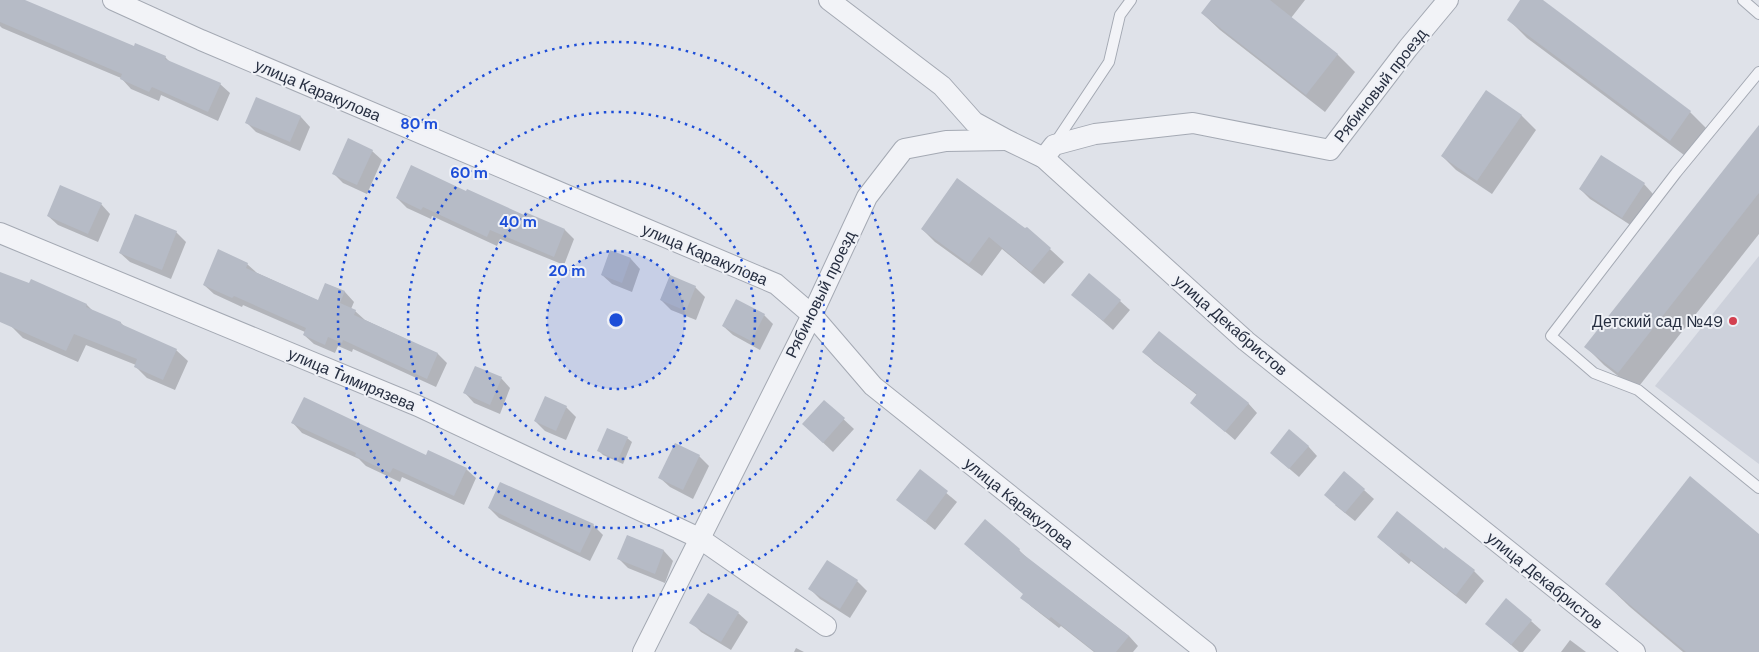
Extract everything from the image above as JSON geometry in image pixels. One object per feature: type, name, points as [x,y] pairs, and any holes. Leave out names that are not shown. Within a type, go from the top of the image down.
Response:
[{"type":"street","name":"улица Каракулова","points":[[113,0],[201,40],[776,284],[812,314],[873,386],[1206,652]]},
{"type":"street","name":"улица Декабристов","points":[[829,0],[942,86],[974,122],[1007,140],[1049,151],[1246,341],[1635,652]]},
{"type":"street","name":"Рябиновый проезд","points":[[1049,151],[1095,134],[1193,123],[1330,150],[1408,48],[1448,0]]},
{"type":"street","name":"Рябиновый проезд","points":[[643,652],[812,314],[867,197],[904,149],[946,141],[1007,140]]},
{"type":"street","name":"улица Тимирязева","points":[[0,233],[418,406],[699,538],[826,626]]},
{"type":"lane","points":[[1049,151],[1109,62],[1120,15],[1131,0]]},
{"type":"lane","points":[[1743,0],[1759,14]]},
{"type":"lane","points":[[1759,72],[1676,173],[1551,336],[1594,372],[1638,390],[1759,488]]},
{"type":"shaded area","name":"Детский сад №49","points":[[1759,256],[1759,464],[1655,386]]},
{"type":"building","points":[[0,0],[25,0],[134,46],[135,43],[166,56],[165,59],[221,83],[208,112],[152,87],[149,92],[120,79],[122,74],[0,22]]},
{"type":"building","points":[[1211,0],[1270,0],[1338,54],[1306,95],[1201,13]]},
{"type":"building","points":[[1520,0],[1543,0],[1691,111],[1670,141],[1507,20]]},
{"type":"building","points":[[1486,90],[1522,115],[1477,181],[1441,156]]},
{"type":"building","points":[[256,97],[301,116],[290,142],[245,123]]},
{"type":"building","points":[[1759,125],[1759,193],[1618,373],[1584,347]]},
{"type":"building","points":[[348,138],[373,150],[357,185],[332,174]]},
{"type":"building","points":[[1601,155],[1645,183],[1622,218],[1579,189]]},
{"type":"building","points":[[411,165],[466,191],[467,189],[524,215],[525,212],[565,229],[554,257],[490,230],[487,237],[423,207],[421,210],[396,198]]},
{"type":"building","points":[[957,178],[1025,228],[1027,227],[1051,248],[1031,272],[989,237],[969,264],[921,229]]},
{"type":"building","points":[[60,185],[102,203],[88,234],[47,216]]},
{"type":"building","points":[[135,214],[177,231],[162,270],[119,253]]},
{"type":"building","points":[[218,249],[248,263],[246,268],[318,300],[325,283],[345,291],[340,303],[356,310],[354,315],[438,353],[427,379],[343,340],[342,343],[328,337],[325,345],[303,335],[306,328],[234,296],[232,298],[203,285]]},
{"type":"building","points":[[610,250],[631,258],[622,283],[601,275]]},
{"type":"building","points":[[0,272],[29,283],[31,279],[87,304],[86,307],[121,322],[121,324],[177,349],[163,380],[134,367],[137,359],[74,334],[66,351],[0,322]]},
{"type":"building","points":[[1089,273],[1121,300],[1103,321],[1071,295]]},
{"type":"building","points":[[670,275],[696,286],[686,311],[660,300]]},
{"type":"building","points":[[736,299],[765,314],[751,341],[722,326]]},
{"type":"building","points":[[1159,331],[1249,403],[1225,432],[1190,403],[1197,394],[1142,352]]},
{"type":"building","points":[[475,366],[502,377],[490,405],[463,393]]},
{"type":"building","points":[[545,396],[567,406],[556,431],[534,421]]},
{"type":"building","points":[[304,397],[426,455],[428,450],[467,468],[454,496],[393,468],[390,473],[355,456],[356,453],[291,423]]},
{"type":"building","points":[[824,400],[845,418],[823,443],[802,424]]},
{"type":"building","points":[[607,428],[628,437],[618,460],[597,451]]},
{"type":"building","points":[[1289,429],[1309,446],[1289,469],[1270,453]]},
{"type":"building","points":[[675,443],[700,455],[683,490],[658,478]]},
{"type":"building","points":[[920,469],[948,491],[925,522],[896,500]]},
{"type":"building","points":[[1344,471],[1365,489],[1345,513],[1324,495]]},
{"type":"building","points":[[1690,476],[1759,534],[1759,652],[1686,652],[1605,584]]},
{"type":"building","points":[[500,482],[594,524],[580,553],[488,508]]},
{"type":"building","points":[[1397,511],[1444,549],[1445,547],[1475,570],[1456,595],[1401,552],[1399,555],[1377,537]]},
{"type":"building","points":[[985,519],[1020,549],[1019,551],[1129,636],[1116,652],[1095,652],[1051,617],[1049,619],[1020,598],[1023,594],[964,544]]},
{"type":"building","points":[[627,535],[664,550],[655,574],[617,559]]},
{"type":"building","points":[[827,560],[858,580],[840,609],[808,589]]},
{"type":"building","points":[[708,593],[739,612],[721,642],[689,623]]},
{"type":"building","points":[[1506,598],[1532,620],[1511,645],[1485,624]]},
{"type":"place","name":"Детский сад №49","points":[[1733,321]]}]
